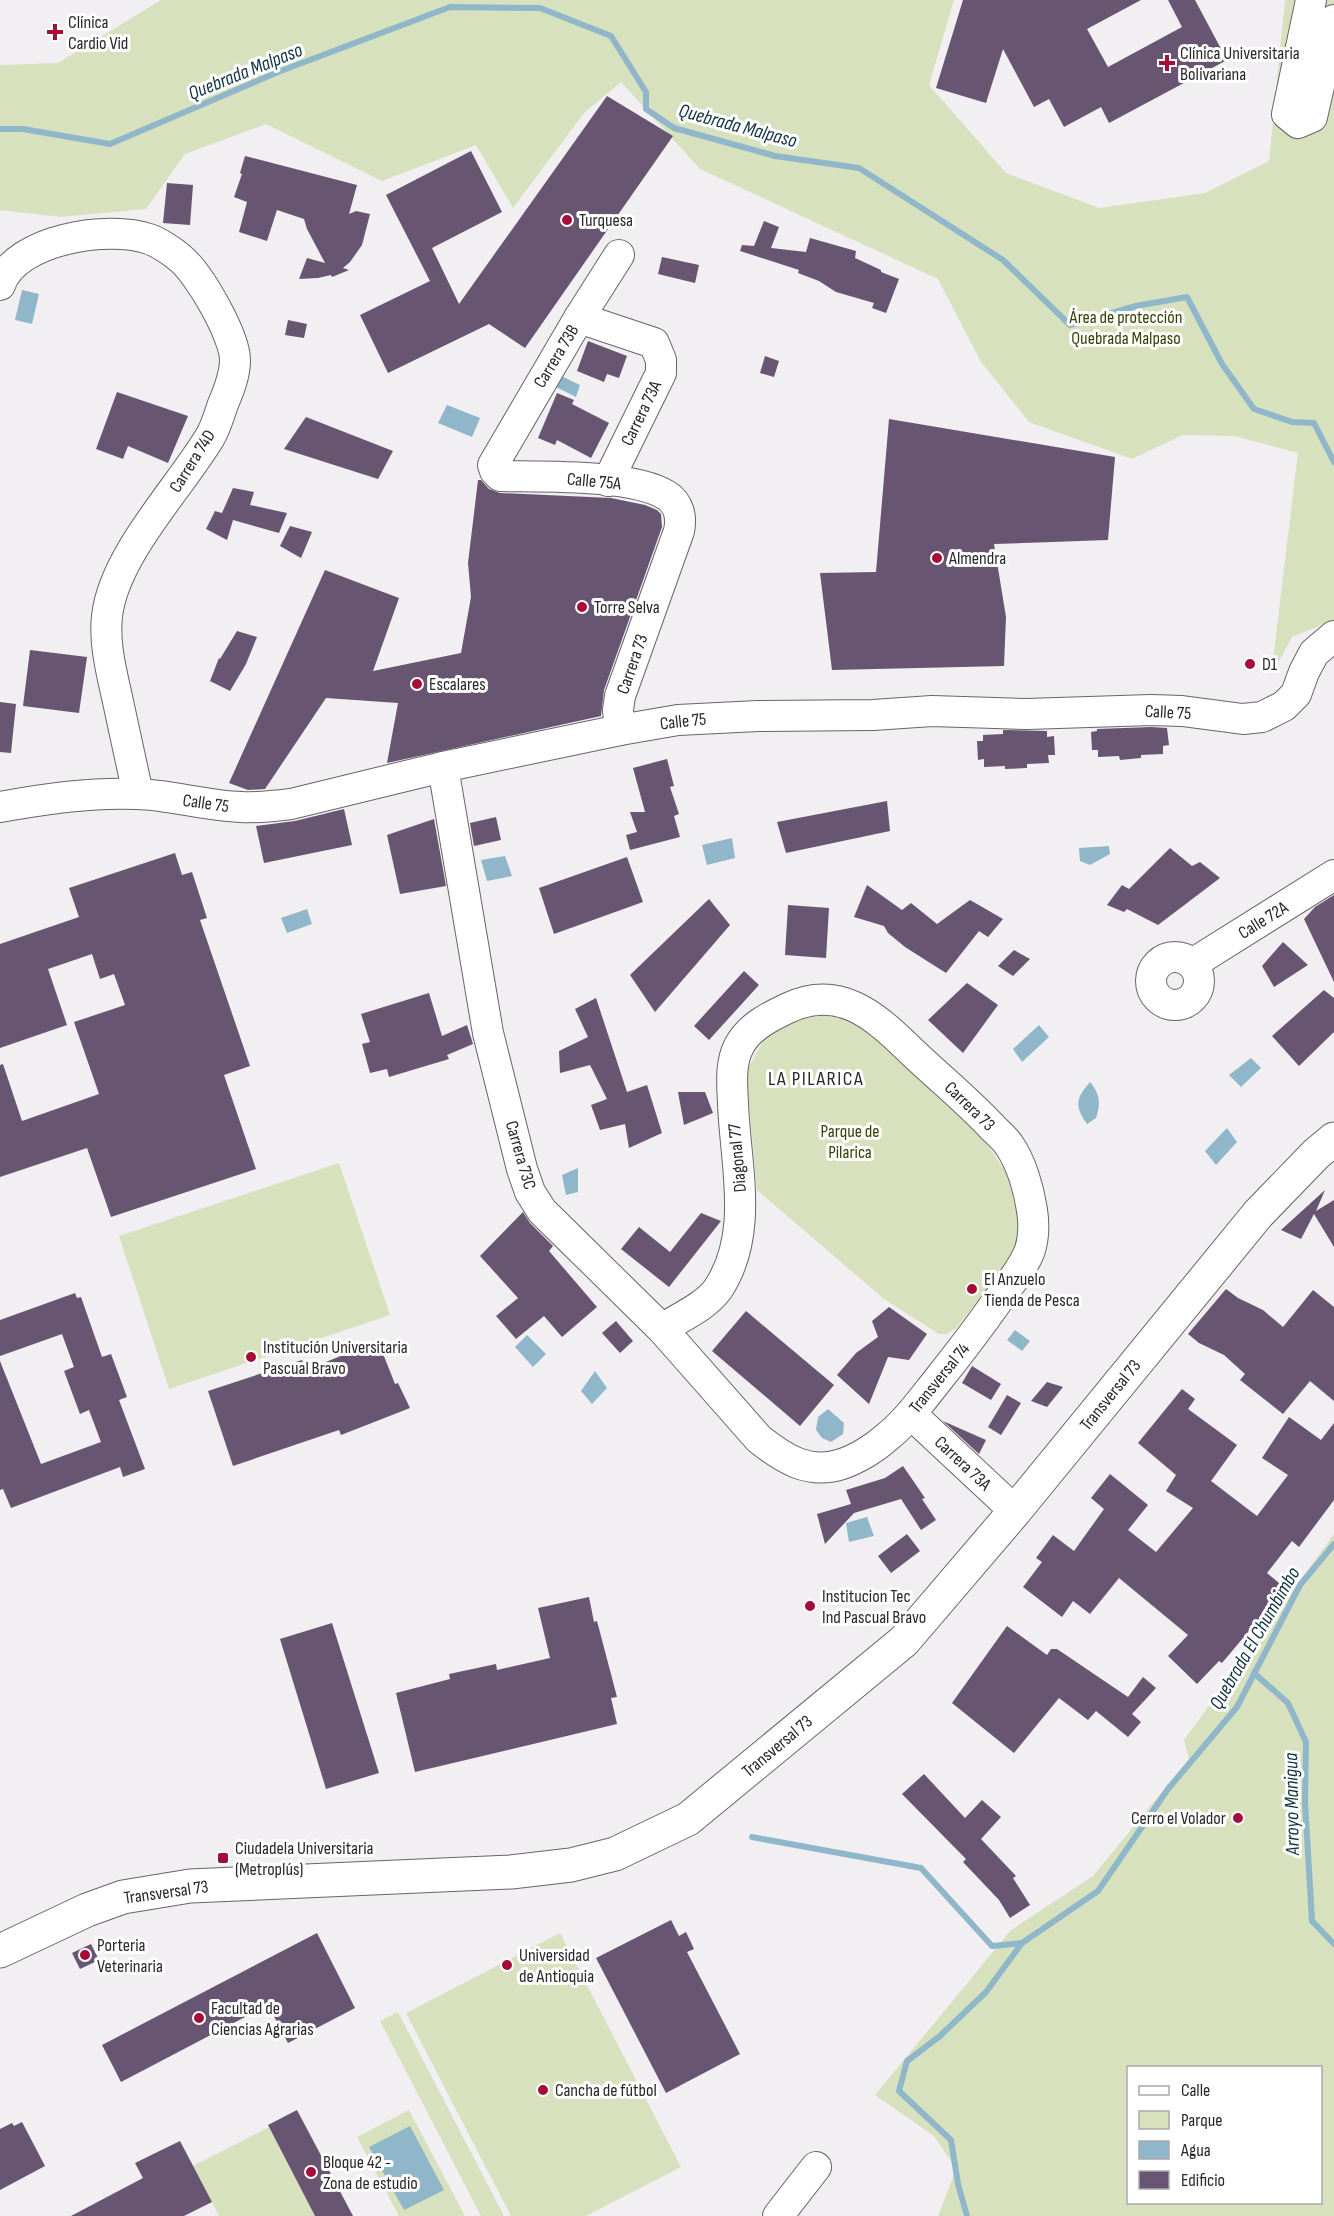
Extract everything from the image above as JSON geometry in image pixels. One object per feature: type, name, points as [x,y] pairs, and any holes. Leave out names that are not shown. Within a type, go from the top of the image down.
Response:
[{"type":"main road","name":"Transversal 73","points":[[0,1951],[109,1901],[167,1889],[210,1885],[511,1872],[571,1865],[615,1854],[688,1819],[904,1641],[1015,1511],[1258,1214],[1316,1154],[1334,1139]]},
{"type":"street","points":[[1311,0],[1287,114],[1298,123],[1312,117],[1334,20]]},
{"type":"street","name":"Carrera 74D","points":[[0,285],[13,266],[33,250],[62,241],[95,234],[123,234],[150,239],[181,258],[221,316],[235,358],[233,377],[211,435],[136,546],[119,576],[107,614],[106,636],[111,668],[138,794]]},
{"type":"street","name":"Carrera 73B","points":[[495,459],[619,255]]},
{"type":"street","name":"Carrera 73A","points":[[579,318],[654,343],[661,360],[661,373],[608,481]]},
{"type":"street","name":"Calle 75A","points":[[495,459],[493,465],[500,476],[608,481],[641,486],[666,495],[676,504],[679,511],[679,531]]},
{"type":"street","name":"Carrera 73","points":[[620,730],[618,710],[621,696],[679,531]]},
{"type":"street","name":"Calle 75","points":[[0,807],[80,796],[138,794],[240,807],[266,807],[343,792],[443,767],[678,720],[873,716],[932,711],[1027,714],[1151,710],[1182,711],[1243,719],[1262,717],[1284,706],[1296,694],[1314,653],[1334,636]]},
{"type":"street","name":"Carrera 73C","points":[[443,767],[488,1033],[522,1169],[530,1192],[542,1211],[662,1329],[759,1438],[774,1451],[792,1462],[809,1468],[844,1464]]},
{"type":"street","name":"Calle 72A","points":[[1192,964],[1334,876]]},
{"type":"street","name":"Carrera 73","points":[[815,999],[831,999],[857,1006],[876,1020],[975,1108],[1010,1145],[1027,1187],[1034,1225],[1029,1251],[1016,1275]]},
{"type":"street","name":"Diagonal 77","points":[[662,1329],[706,1302],[718,1289],[737,1239],[741,1200],[732,1073],[737,1049],[751,1030],[764,1021],[793,1006],[815,999]]},
{"type":"street","name":"Transversal 74","points":[[844,1464],[887,1437],[911,1414],[979,1327],[1016,1275]]},
{"type":"street","name":"Carrera 73A","points":[[911,1414],[1015,1511]]},
{"type":"street","points":[[778,2216],[816,2167]]},
{"type":"green space","name":"Área de protección Quebrada Malpaso","points":[[161,0],[954,0],[929,85],[1006,173],[1099,208],[1205,193],[1269,161],[1285,0],[1334,0],[1334,620],[1292,637],[1271,676],[1298,453],[1235,436],[1183,435],[1132,459],[1029,422],[981,362],[938,279],[700,169],[621,82],[584,113],[513,208],[476,145],[382,181],[266,124],[185,154],[146,209],[60,217],[0,210],[0,65],[58,63]]},
{"type":"green space","name":"Parque de Pilarica","points":[[812,1012],[845,1013],[872,1026],[987,1144],[1017,1189],[1022,1227],[1012,1258],[956,1328],[947,1334],[939,1334],[884,1299],[757,1190],[746,1072],[767,1034]]},
{"type":"green space","points":[[339,1163],[390,1315],[169,1389],[119,1236]]},
{"type":"green space","name":"Cerro el Volador","points":[[1334,1534],[1334,2216],[938,2216],[956,2169],[934,2136],[875,2095],[1011,1930],[1093,1876],[1189,1759],[1184,1740]]},
{"type":"green space","name":"Cancha de fútbol","points":[[560,1933],[681,2167],[586,2216],[511,2216],[406,2013]]},
{"type":"green space","points":[[398,2012],[504,2216],[481,2216],[380,2021]]},
{"type":"green space","points":[[409,2110],[465,2216],[399,2216],[357,2137]]},
{"type":"green space","points":[[269,2127],[315,2216],[219,2216],[193,2166]]},
{"type":"water","points":[[22,290],[39,294],[32,324],[15,320]]},
{"type":"water","points":[[557,374],[580,385],[576,397],[552,385]]},
{"type":"water","points":[[447,405],[480,418],[472,437],[438,423]]},
{"type":"water","points":[[732,838],[735,858],[707,865],[702,845]]},
{"type":"water","points":[[1109,846],[1110,854],[1090,865],[1080,861],[1079,848]]},
{"type":"water","points":[[505,856],[512,876],[487,881],[481,860]]},
{"type":"water","points":[[307,909],[312,924],[287,933],[281,918]]},
{"type":"water","points":[[1039,1025],[1049,1037],[1022,1062],[1013,1049]]},
{"type":"water","points":[[1251,1058],[1261,1068],[1241,1087],[1229,1075]]},
{"type":"water","points":[[1090,1082],[1098,1095],[1099,1107],[1096,1118],[1087,1124],[1080,1112],[1078,1102]]},
{"type":"water","points":[[1227,1128],[1237,1142],[1216,1165],[1205,1151]]},
{"type":"water","points":[[578,1168],[578,1192],[566,1195],[562,1175]]},
{"type":"water","points":[[1015,1330],[1030,1341],[1022,1351],[1007,1340]]},
{"type":"water","points":[[527,1335],[546,1354],[533,1367],[515,1347]]},
{"type":"water","points":[[595,1371],[607,1388],[592,1404],[581,1391]]},
{"type":"water","points":[[828,1409],[844,1423],[843,1434],[831,1442],[822,1438],[816,1430],[818,1417]]},
{"type":"water","points":[[867,1517],[874,1536],[849,1542],[846,1523]]},
{"type":"water","points":[[410,2126],[444,2190],[404,2210],[369,2147]]},
{"type":"building","points":[[963,0],[1141,0],[1087,29],[1108,67],[1182,27],[1168,0],[1195,0],[1227,60],[1109,123],[1101,107],[1064,127],[1049,99],[1034,107],[1003,49],[986,103],[936,88]]},
{"type":"building","name":"Turquesa","points":[[607,96],[673,136],[525,348],[489,324],[388,373],[360,315],[430,281],[386,195],[471,151],[502,212],[432,248],[459,304]]},
{"type":"building","points":[[245,156],[357,185],[349,214],[356,211],[370,214],[362,245],[343,268],[349,270],[332,277],[331,275],[299,279],[307,258],[325,263],[304,219],[277,210],[267,241],[239,232],[247,202],[234,197]]},
{"type":"building","points":[[167,183],[193,185],[190,225],[163,223]]},
{"type":"building","points":[[764,221],[779,227],[771,248],[806,252],[810,238],[856,251],[855,258],[899,279],[886,313],[872,308],[874,303],[836,292],[819,281],[798,273],[799,270],[740,251],[742,245],[754,246]]},
{"type":"building","points":[[662,257],[699,265],[695,283],[658,274]]},
{"type":"building","points":[[288,320],[307,324],[304,338],[285,335]]},
{"type":"building","points":[[588,341],[627,356],[619,378],[607,374],[604,382],[577,371]]},
{"type":"building","points":[[765,356],[779,361],[774,377],[760,373]]},
{"type":"building","points":[[117,392],[188,416],[168,463],[128,446],[123,459],[96,449]]},
{"type":"building","points":[[557,393],[574,400],[572,404],[609,423],[591,458],[557,440],[555,445],[538,438]]},
{"type":"building","points":[[306,417],[393,451],[378,479],[284,449]]},
{"type":"building","name":"Almendra","points":[[889,419],[1115,457],[1108,540],[994,544],[1006,617],[1004,666],[832,670],[820,573],[876,572]]},
{"type":"building","points":[[478,480],[481,480],[489,489],[500,493],[611,498],[645,505],[661,514],[662,527],[604,690],[601,716],[387,763],[398,703],[326,698],[265,789],[248,790],[229,783],[325,570],[399,598],[373,671],[461,653],[471,597],[468,563]]},
{"type":"building","points":[[233,488],[254,492],[250,505],[287,513],[279,533],[233,520],[227,540],[206,529],[215,511],[222,513]]},
{"type":"building","points":[[290,526],[312,532],[301,558],[280,546]]},
{"type":"building","points":[[237,631],[257,637],[246,664],[230,691],[210,681],[219,658]]},
{"type":"building","points":[[30,650],[87,657],[79,713],[23,706]]},
{"type":"building","points":[[0,702],[16,704],[11,753],[0,752]]},
{"type":"building","points":[[1167,728],[1169,745],[1163,746],[1163,754],[1141,755],[1141,758],[1120,760],[1119,756],[1098,757],[1098,750],[1092,750],[1091,732],[1097,729]]},
{"type":"building","points":[[1003,730],[1047,731],[1047,737],[1054,736],[1055,755],[1048,755],[1049,763],[1027,764],[1027,768],[984,767],[984,759],[978,760],[977,741],[983,741],[983,735],[1003,734]]},
{"type":"building","points":[[667,759],[674,786],[670,787],[679,814],[674,816],[680,837],[630,850],[626,835],[637,832],[630,812],[645,812],[633,768]]},
{"type":"building","points":[[887,801],[890,831],[786,853],[777,822]]},
{"type":"building","points":[[344,809],[352,845],[264,863],[256,826],[295,821]]},
{"type":"building","points":[[496,817],[501,840],[474,846],[470,823]]},
{"type":"building","points":[[434,819],[446,886],[400,894],[387,835]]},
{"type":"building","points":[[1170,848],[1192,866],[1200,862],[1220,878],[1158,925],[1127,909],[1124,912],[1107,905],[1122,885],[1129,889]]},
{"type":"building","points":[[175,853],[182,875],[192,872],[207,918],[200,920],[250,1066],[224,1075],[256,1169],[111,1217],[87,1148],[0,1177],[0,1065],[3,1064],[22,1121],[99,1094],[74,1022],[125,1005],[114,974],[100,979],[92,954],[48,969],[67,1025],[0,1048],[0,944],[79,917],[69,888]]},
{"type":"building","points":[[627,857],[643,902],[554,934],[539,888]]},
{"type":"building","points":[[867,885],[902,910],[911,903],[937,924],[970,900],[1003,919],[988,937],[979,931],[946,973],[905,947],[888,933],[884,926],[854,917]]},
{"type":"building","points":[[1334,895],[1334,982],[1304,919],[1315,907]]},
{"type":"building","points":[[709,899],[730,925],[655,1012],[630,975]]},
{"type":"building","points":[[788,905],[829,908],[826,958],[785,955]]},
{"type":"building","points":[[1283,942],[1308,965],[1274,987],[1262,966]]},
{"type":"building","points":[[1014,950],[1030,959],[1013,976],[998,966]]},
{"type":"building","points":[[744,971],[759,985],[709,1040],[694,1026]]},
{"type":"building","points":[[967,983],[998,1005],[963,1053],[928,1020]]},
{"type":"building","points":[[1324,990],[1334,998],[1334,1032],[1299,1066],[1272,1036]]},
{"type":"building","points":[[429,993],[442,1036],[467,1025],[473,1044],[447,1055],[449,1059],[389,1077],[387,1069],[370,1073],[362,1044],[370,1042],[361,1014]]},
{"type":"building","points":[[596,998],[627,1092],[647,1085],[662,1133],[629,1148],[625,1124],[600,1130],[591,1105],[607,1099],[590,1065],[560,1073],[559,1051],[588,1037],[575,1009]]},
{"type":"building","points":[[678,1092],[705,1092],[713,1113],[684,1125]]},
{"type":"building","points":[[1325,1190],[1316,1211],[1334,1200],[1334,1247],[1314,1214],[1301,1239],[1281,1230]]},
{"type":"building","points":[[523,1212],[530,1223],[553,1246],[549,1251],[597,1307],[562,1337],[544,1316],[516,1339],[496,1316],[518,1298],[480,1256]]},
{"type":"building","points":[[701,1213],[721,1221],[669,1287],[621,1249],[639,1227],[670,1252]]},
{"type":"building","points":[[1226,1289],[1238,1298],[1263,1310],[1283,1327],[1313,1290],[1334,1307],[1334,1401],[1310,1381],[1283,1414],[1240,1380],[1245,1374],[1224,1355],[1199,1343],[1188,1334]]},
{"type":"building","points":[[75,1293],[77,1298],[81,1297],[102,1357],[111,1354],[127,1397],[119,1400],[145,1469],[123,1477],[120,1467],[11,1508],[3,1489],[0,1490],[0,1361],[41,1464],[101,1442],[89,1410],[80,1414],[64,1371],[74,1367],[62,1334],[0,1356],[0,1320]]},
{"type":"building","points":[[889,1307],[927,1334],[909,1360],[888,1357],[869,1404],[837,1375],[856,1353],[878,1337],[872,1321]]},
{"type":"building","points":[[746,1311],[834,1385],[800,1426],[712,1351]]},
{"type":"building","points":[[616,1321],[633,1341],[620,1353],[602,1333]]},
{"type":"building","points":[[378,1341],[395,1384],[398,1383],[410,1408],[341,1435],[339,1430],[233,1466],[208,1391],[302,1360],[306,1370]]},
{"type":"building","points":[[972,1366],[1001,1384],[991,1400],[962,1383]]},
{"type":"building","points":[[1047,1382],[1063,1387],[1047,1407],[1031,1401]]},
{"type":"building","points":[[1182,1389],[1195,1399],[1188,1409],[1237,1445],[1211,1481],[1257,1516],[1288,1475],[1262,1458],[1289,1417],[1321,1440],[1334,1423],[1334,1500],[1299,1547],[1292,1541],[1267,1573],[1285,1588],[1222,1663],[1219,1661],[1197,1684],[1168,1656],[1188,1635],[1119,1578],[1090,1614],[1073,1601],[1062,1617],[1023,1587],[1042,1562],[1036,1558],[1053,1535],[1074,1551],[1104,1509],[1091,1498],[1110,1474],[1148,1505],[1128,1530],[1156,1552],[1193,1508],[1166,1491],[1176,1475],[1138,1443]]},
{"type":"building","points":[[1007,1395],[1021,1403],[1001,1435],[988,1427]]},
{"type":"building","points":[[943,1421],[986,1440],[979,1454]]},
{"type":"building","points":[[903,1466],[925,1498],[922,1499],[936,1520],[921,1530],[901,1499],[854,1513],[825,1544],[817,1514],[851,1504],[846,1490],[885,1478]]},
{"type":"building","points":[[907,1534],[920,1551],[891,1573],[878,1556]]},
{"type":"building","points":[[589,1597],[594,1622],[597,1621],[617,1697],[611,1698],[617,1724],[415,1772],[396,1693],[450,1679],[449,1674],[496,1664],[497,1670],[550,1658],[538,1608]]},
{"type":"building","points":[[332,1623],[379,1773],[326,1789],[280,1639]]},
{"type":"building","points":[[1007,1626],[1047,1655],[1051,1649],[1057,1649],[1128,1697],[1143,1677],[1156,1688],[1132,1714],[1141,1722],[1128,1737],[1096,1711],[1088,1720],[1059,1698],[1014,1753],[952,1703]]},
{"type":"building","points":[[924,1774],[965,1818],[982,1800],[1001,1817],[981,1839],[1016,1876],[1013,1878],[1030,1905],[1010,1918],[999,1900],[963,1862],[966,1859],[902,1794]]},
{"type":"building","points":[[671,1920],[679,1936],[686,1932],[694,1949],[687,1952],[740,2054],[666,2093],[596,1958]]},
{"type":"building","name":"Facultad de Ciencias Agrarias","points":[[317,1933],[355,2008],[288,2043],[268,2005],[121,2082],[102,2045]]},
{"type":"building","name":"Porteria Veterinaria","points":[[91,1944],[99,1960],[80,1969],[72,1953]]},
{"type":"building","name":"Bloque 42 - Zona de estudio","points":[[297,2110],[353,2216],[315,2216],[268,2125]]},
{"type":"building","points":[[22,2122],[45,2166],[0,2190],[0,2129],[12,2123],[14,2126]]},
{"type":"building","points":[[180,2141],[212,2202],[184,2216],[71,2216],[143,2178],[135,2163]]},
{"type":"waterway","name":"Quebrada Malpaso","points":[[0,129],[23,129],[110,144],[278,72],[450,7],[540,8],[611,36],[646,92],[646,109],[674,128],[775,156],[859,168],[1003,260],[1070,325],[1136,306],[1187,297],[1222,364],[1254,409],[1292,422],[1314,423],[1334,462]]},
{"type":"waterway","name":"Quebrada El Chumbimbo","points":[[752,1837],[921,1868],[992,1946],[1022,1943],[1098,1891],[1168,1789],[1237,1707],[1300,1585],[1334,1544]]},
{"type":"waterway","name":"Arroyo Manigua","points":[[1254,1673],[1288,1703],[1306,1742],[1305,1802],[1312,1921],[1334,1944]]},
{"type":"waterway","points":[[967,2216],[958,2184],[951,2140],[899,2091],[907,2061],[940,2036],[986,1992],[1022,1943]]},
{"type":"place","name":"Clínica Cardio Vid","points":[[55,32]]},
{"type":"place","name":"Clínica Universitaria Bolivariana","points":[[1167,63]]},
{"type":"place","name":"Turquesa","points":[[567,220]]},
{"type":"place","name":"Almendra","points":[[937,558]]},
{"type":"place","name":"Torre Selva","points":[[582,607]]},
{"type":"place","name":"D1","points":[[1250,664]]},
{"type":"place","name":"Escalares","points":[[417,684]]},
{"type":"place","name":"El Anzuelo Tienda de Pesca","points":[[972,1289]]},
{"type":"place","name":"Institución Universitaria Pascual Bravo","points":[[251,1357]]},
{"type":"place","name":"Institucion Tec Ind Pascual Bravo","points":[[810,1606]]},
{"type":"place","name":"Cerro el Volador","points":[[1238,1818]]},
{"type":"place","name":"Ciudadela Universitaria (Metroplús)","points":[[223,1858]]},
{"type":"place","name":"Porteria Veterinaria","points":[[85,1955]]},
{"type":"place","name":"Universidad de Antioquia","points":[[507,1965]]},
{"type":"place","name":"Facultad de Ciencias Agrarias","points":[[199,2018]]},
{"type":"place","name":"Cancha de fútbol","points":[[543,2090]]},
{"type":"place","name":"Bloque 42 - Zona de estudio","points":[[311,2172]]},
{"type":"district","name":"LA PILARICA","points":[[816,1078]]}]
